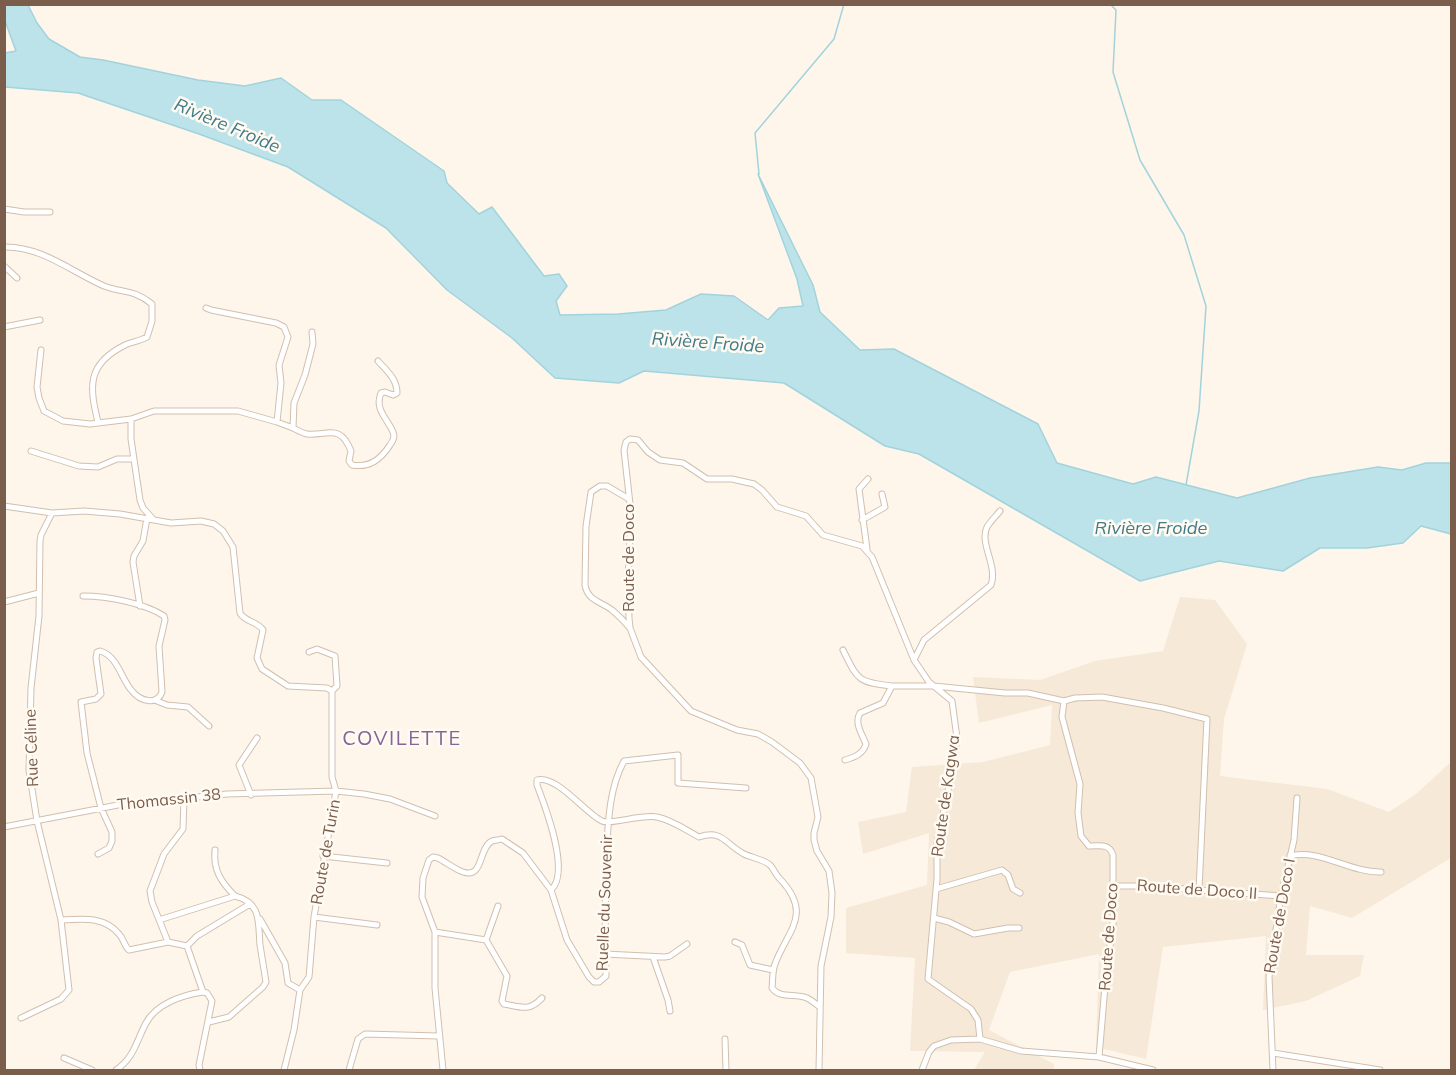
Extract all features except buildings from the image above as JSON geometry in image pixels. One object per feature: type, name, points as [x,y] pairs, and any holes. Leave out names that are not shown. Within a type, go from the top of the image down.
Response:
[{"type":"street","points":[[4,209],[50,212]]},
{"type":"street","points":[[4,247],[32,251],[74,269],[107,287],[126,290],[152,303],[152,321],[147,337],[122,347],[96,370],[91,390],[98,422]]},
{"type":"street","points":[[4,266],[17,278]]},
{"type":"street","points":[[206,308],[276,323],[284,327],[288,337],[279,365],[281,382],[277,422]]},
{"type":"street","points":[[4,327],[40,320]]},
{"type":"street","points":[[293,428],[294,403],[305,375],[313,344],[312,332]]},
{"type":"street","points":[[41,350],[37,387],[39,398],[44,411],[63,421],[90,424],[131,419],[154,411],[238,411],[277,422],[305,434],[324,432],[337,434],[344,438],[351,451],[349,461],[352,465],[358,466],[381,459],[393,441],[394,433],[383,418],[379,398],[381,393],[393,395],[397,389],[393,379],[378,361]]},
{"type":"street","points":[[131,419],[131,439],[140,500],[148,518],[143,541],[133,562],[140,606]]},
{"type":"street","name":"Route de Doco","points":[[819,1071],[820,966],[831,917],[832,893],[829,871],[817,851],[814,840],[818,817],[811,778],[800,763],[765,738],[714,722],[691,711],[641,657],[630,628],[628,581],[631,528],[624,445],[630,439],[634,439],[660,460],[683,462],[707,479],[732,479],[754,484],[777,507],[806,516],[823,535],[867,549]]},
{"type":"street","points":[[31,451],[79,466],[98,467],[117,459],[134,459]]},
{"type":"street","points":[[868,479],[860,489],[867,549],[873,557],[914,660]]},
{"type":"street","points":[[629,499],[607,486],[600,486],[591,492],[586,526],[585,585],[587,593],[594,601],[612,610],[630,628]]},
{"type":"street","points":[[862,520],[885,507],[882,494]]},
{"type":"street","points":[[4,506],[52,513],[84,512],[148,518],[171,523],[214,524],[223,531],[233,546],[240,613],[245,619],[260,626],[263,630],[257,658],[259,665],[288,686],[327,688],[332,691]]},
{"type":"street","points":[[914,660],[924,640],[991,585],[994,569],[985,537],[987,527],[1000,512]]},
{"type":"street","name":"Rue Céline","points":[[21,1018],[61,999],[68,994],[69,986],[61,920],[37,821],[29,770],[31,688],[39,615],[41,535],[52,513]]},
{"type":"street","points":[[4,602],[39,593]]},
{"type":"street","points":[[83,596],[100,596],[140,606],[164,616],[159,646],[162,692],[157,701]]},
{"type":"street","name":"Route de Turin","points":[[284,1071],[294,1030],[300,990],[309,977],[314,917],[336,791],[332,777],[332,691],[337,686],[335,656],[319,649],[309,652]]},
{"type":"street","points":[[843,650],[856,675],[864,682],[892,686],[934,686],[1028,693],[1064,701],[1075,698],[1102,697],[1208,719],[1199,890]]},
{"type":"street","points":[[98,854],[109,848],[112,832],[101,808],[87,753],[80,705],[82,700],[96,699],[101,694],[97,652],[107,653],[132,692],[150,701],[188,707],[209,726]]},
{"type":"street","name":"Route de Kagwa","points":[[914,660],[929,682],[952,701],[957,738],[937,843],[936,889],[928,979],[971,1009],[978,1020],[980,1039]]},
{"type":"street","points":[[845,760],[858,755],[866,744],[857,722],[860,713],[883,703],[892,686]]},
{"type":"street","name":"Route de Doco","points":[[1064,701],[1062,717],[1080,784],[1078,813],[1082,836],[1089,846],[1111,848],[1113,855],[1113,924],[1099,1057]]},
{"type":"street","points":[[251,795],[239,765],[257,738]]},
{"type":"street","name":"Ruelle du Souvenir","points":[[551,890],[567,940],[594,982],[599,982],[606,976],[604,909],[608,823],[617,773],[624,761],[678,755],[678,783],[746,788]]},
{"type":"street","points":[[443,1071],[435,988],[435,932],[422,897],[423,878],[429,860],[433,857],[464,873],[471,873],[477,870],[485,849],[491,842],[502,839],[523,853],[551,890],[556,882],[557,853],[554,833],[537,780],[545,779],[552,783],[599,819],[608,823],[634,817],[656,817],[699,837],[716,834],[740,852],[771,866],[779,879],[789,888],[795,902],[796,916],[788,940],[773,970],[772,988],[774,991],[808,998],[820,1007]]},
{"type":"street","name":"Thomassin 38","points":[[4,827],[118,805],[227,794],[336,791],[390,799],[435,816]]},
{"type":"street","name":"Route de Doco I","points":[[1274,1071],[1269,977],[1281,896],[1295,836],[1297,798]]},
{"type":"street","points":[[168,942],[150,891],[164,854],[183,829],[184,799]]},
{"type":"street","points":[[215,850],[215,869],[224,885],[235,896]]},
{"type":"street","points":[[1290,856],[1305,855],[1363,871],[1381,872]]},
{"type":"street","points":[[323,856],[387,863]]},
{"type":"street","points":[[936,889],[1002,870],[1008,875],[1013,889],[1020,893]]},
{"type":"street","name":"Route de Doco II","points":[[1113,886],[1145,885],[1281,896]]},
{"type":"street","points":[[159,920],[235,896],[244,898],[260,919],[285,963],[288,983],[300,990]]},
{"type":"street","points":[[187,946],[197,936],[250,904]]},
{"type":"street","points":[[498,906],[486,940],[507,976],[502,1001],[504,1004],[530,1008],[542,998]]},
{"type":"street","points":[[314,917],[377,924]]},
{"type":"street","points":[[934,918],[949,922],[974,934],[1019,928]]},
{"type":"street","points":[[61,920],[94,919],[105,923],[121,936],[126,949],[129,950],[168,942],[187,946]]},
{"type":"street","points":[[209,1022],[229,1017],[266,982],[259,933],[260,919]]},
{"type":"street","points":[[435,932],[486,940]]},
{"type":"street","points":[[735,942],[742,945],[750,965],[773,970]]},
{"type":"street","points":[[605,954],[670,956],[687,944]]},
{"type":"street","points":[[187,946],[203,992]]},
{"type":"street","points":[[653,957],[670,1011]]},
{"type":"street","points":[[116,1071],[134,1053],[152,1014],[167,1003],[203,992],[207,993],[213,1001],[199,1065],[200,1071]]},
{"type":"street","points":[[349,1071],[358,1039],[365,1034],[439,1036]]},
{"type":"street","points":[[724,1039],[726,1071]]},
{"type":"street","points":[[922,1071],[929,1052],[934,1046],[951,1040],[980,1039],[1021,1051],[1099,1057],[1153,1071]]},
{"type":"street","points":[[1273,1053],[1380,1071]]},
{"type":"street","points":[[64,1058],[92,1071]]},
{"type":"shaded area","points":[[1180,597],[1215,600],[1247,644],[1224,719],[1220,776],[1327,789],[1389,812],[1417,793],[1451,762],[1451,858],[1352,918],[1310,906],[1306,955],[1364,955],[1360,976],[1306,1001],[1263,1010],[1266,936],[1163,947],[1146,1059],[1096,1047],[1099,954],[1010,972],[989,1030],[1054,1064],[1054,1070],[974,1070],[985,1052],[910,1051],[915,958],[846,953],[846,908],[927,885],[929,833],[863,854],[858,822],[906,812],[912,767],[983,762],[1050,745],[1052,705],[979,723],[973,677],[1040,680],[1095,661],[1163,651]]},
{"type":"water","name":"Rivière Froide","points":[[5,4],[28,5],[37,23],[49,39],[80,57],[198,80],[245,86],[281,78],[312,100],[341,100],[444,171],[447,183],[479,214],[492,207],[544,276],[559,274],[567,286],[556,301],[560,315],[666,310],[701,294],[734,296],[768,320],[779,308],[803,306],[797,279],[758,174],[813,285],[820,312],[860,350],[894,349],[1038,424],[1057,463],[1133,484],[1156,477],[1237,498],[1310,478],[1378,467],[1402,470],[1426,463],[1451,463],[1451,534],[1421,526],[1403,543],[1367,548],[1320,548],[1283,571],[1219,561],[1140,581],[919,454],[885,446],[784,383],[644,371],[619,383],[555,378],[512,338],[447,290],[386,228],[288,167],[78,93],[5,87],[5,53],[16,51],[5,21]]},
{"type":"waterway","points":[[759,174],[755,133],[834,39],[844,4]]},
{"type":"waterway","points":[[1110,4],[1116,10],[1113,72],[1140,160],[1184,235],[1206,306],[1199,411],[1186,485]]},
{"type":"district","name":"COVILETTE","points":[[402,739]]}]
